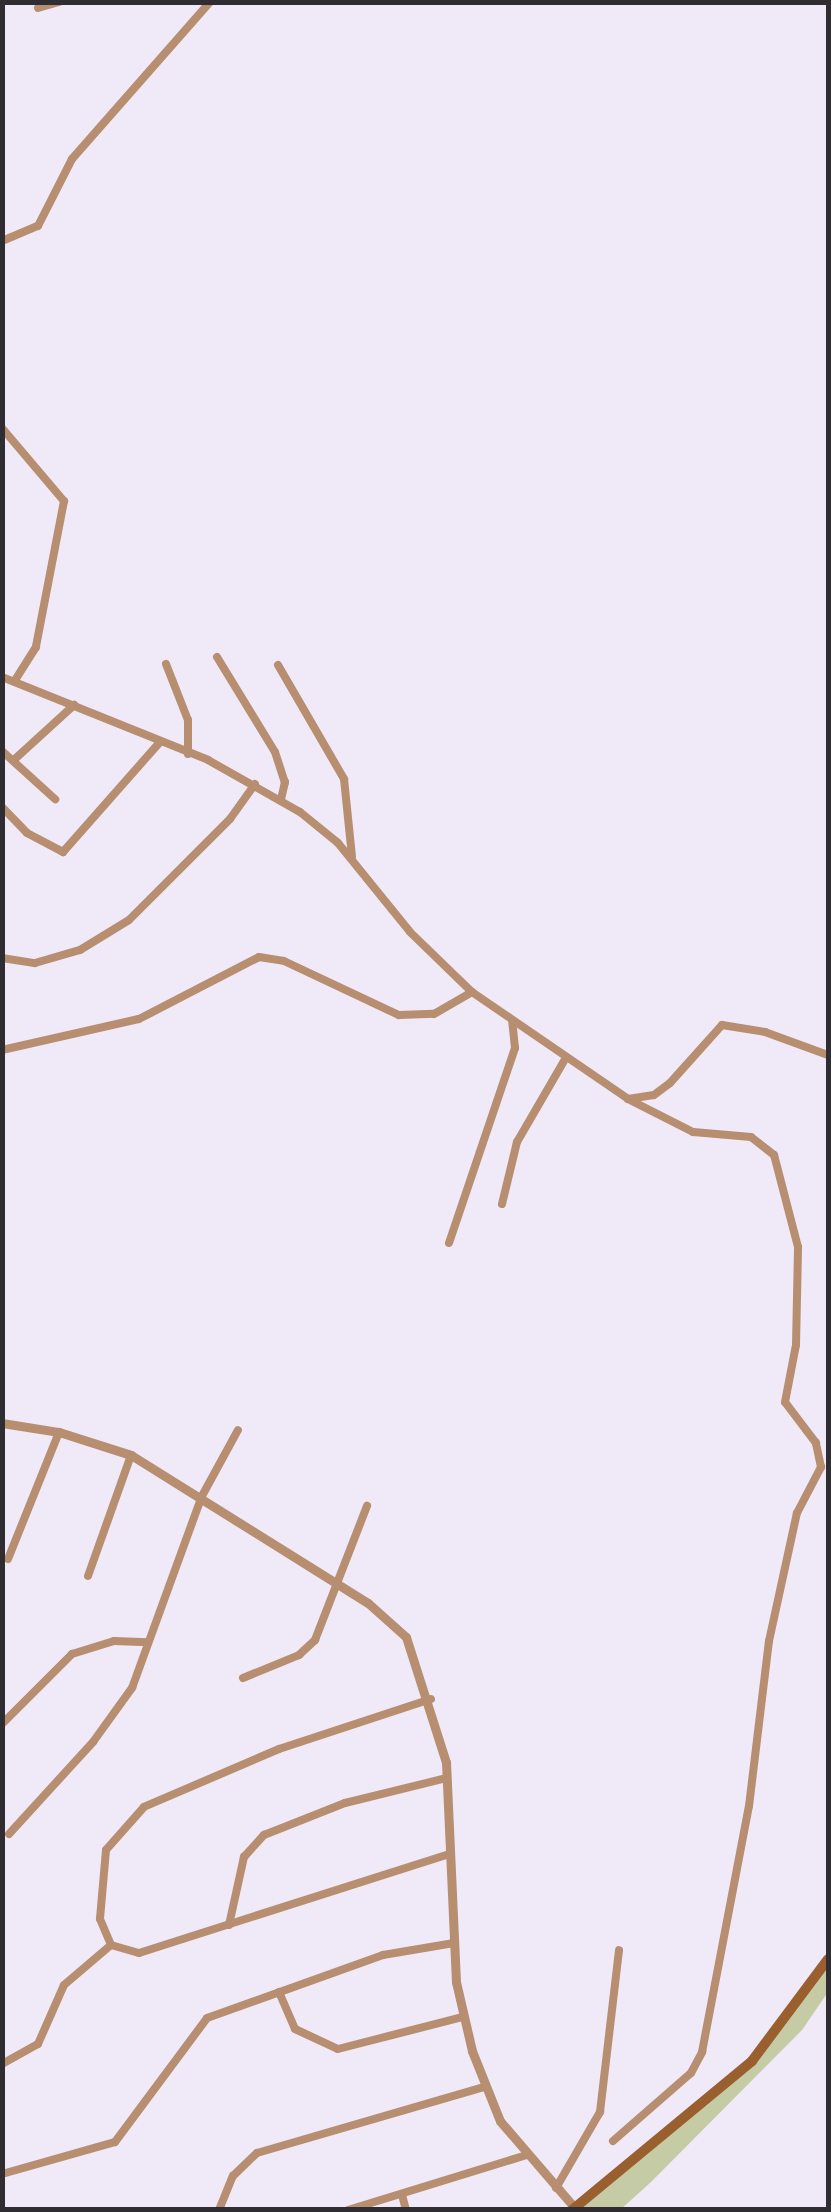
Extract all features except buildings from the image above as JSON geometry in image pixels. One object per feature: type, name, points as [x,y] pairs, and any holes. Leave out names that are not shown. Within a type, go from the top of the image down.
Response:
[{"type":"main road","points":[[573,2208],[760,2053],[828,1959]]},
{"type":"street","points":[[38,8],[58,2]]},
{"type":"street","points":[[2,241],[38,226],[72,159],[210,2]]},
{"type":"street","points":[[2,428],[64,500],[36,647],[14,682]]},
{"type":"street","points":[[217,657],[275,752],[285,782],[280,799]]},
{"type":"street","points":[[166,664],[188,720],[188,754]]},
{"type":"street","points":[[278,666],[344,779],[352,858]]},
{"type":"street","points":[[2,677],[188,754],[280,799],[352,858],[410,932],[472,992],[564,1060],[693,1132],[751,1137],[774,1155],[798,1247],[796,1345],[785,1402],[816,1443],[821,1467],[797,1513],[769,1642],[749,1806],[702,2052],[691,2072],[613,2141]]},
{"type":"street","points":[[16,758],[74,705]]},
{"type":"street","points":[[2,807],[37,840],[63,852],[158,743]]},
{"type":"street","points":[[2,750],[16,758],[55,799]]},
{"type":"street","points":[[2,958],[36,962],[80,950],[129,920],[230,819],[255,784]]},
{"type":"street","points":[[2,1050],[139,1018],[260,957],[284,961],[399,1016],[434,1014],[472,992]]},
{"type":"street","points":[[449,1242],[515,1048],[512,1021]]},
{"type":"street","points":[[628,1098],[661,1090],[722,1026],[766,1032],[828,1054]]},
{"type":"street","points":[[502,1204],[517,1142],[564,1060]]},
{"type":"street","points":[[2,1423],[58,1432],[131,1455],[202,1496],[339,1586],[406,1637],[431,1699],[447,1778],[454,1943],[463,2017],[484,2087],[527,2155],[573,2208]]},
{"type":"street","points":[[9,1834],[108,1723],[132,1688],[202,1496],[238,1430]]},
{"type":"street","points":[[8,1559],[58,1432]]},
{"type":"street","points":[[88,1576],[131,1455]]},
{"type":"street","points":[[242,1678],[310,1648],[339,1586],[367,1506]]},
{"type":"street","points":[[2,1724],[72,1654],[114,1641],[148,1642]]},
{"type":"street","points":[[111,1945],[99,1909],[106,1850],[144,1807],[279,1749],[431,1699]]},
{"type":"street","points":[[230,1925],[244,1857],[264,1835],[345,1803],[447,1778]]},
{"type":"street","points":[[111,1945],[138,1953],[449,1854]]},
{"type":"street","points":[[2,2174],[115,2142],[197,2026],[278,1992],[382,1956],[454,1943]]},
{"type":"street","points":[[2,2064],[43,2038],[64,1985],[111,1945]]},
{"type":"street","points":[[556,2188],[600,2112],[619,1950]]},
{"type":"street","points":[[278,1992],[295,2029],[338,2049],[463,2017]]},
{"type":"street","points":[[219,2210],[233,2176],[257,2153],[484,2087]]},
{"type":"street","points":[[348,2210],[527,2155]]},
{"type":"street","points":[[402,2195],[406,2210]]},
{"type":"green space","points":[[828,1959],[828,1992],[802,2030],[650,2183],[621,2209],[572,2210],[752,2061]]}]
